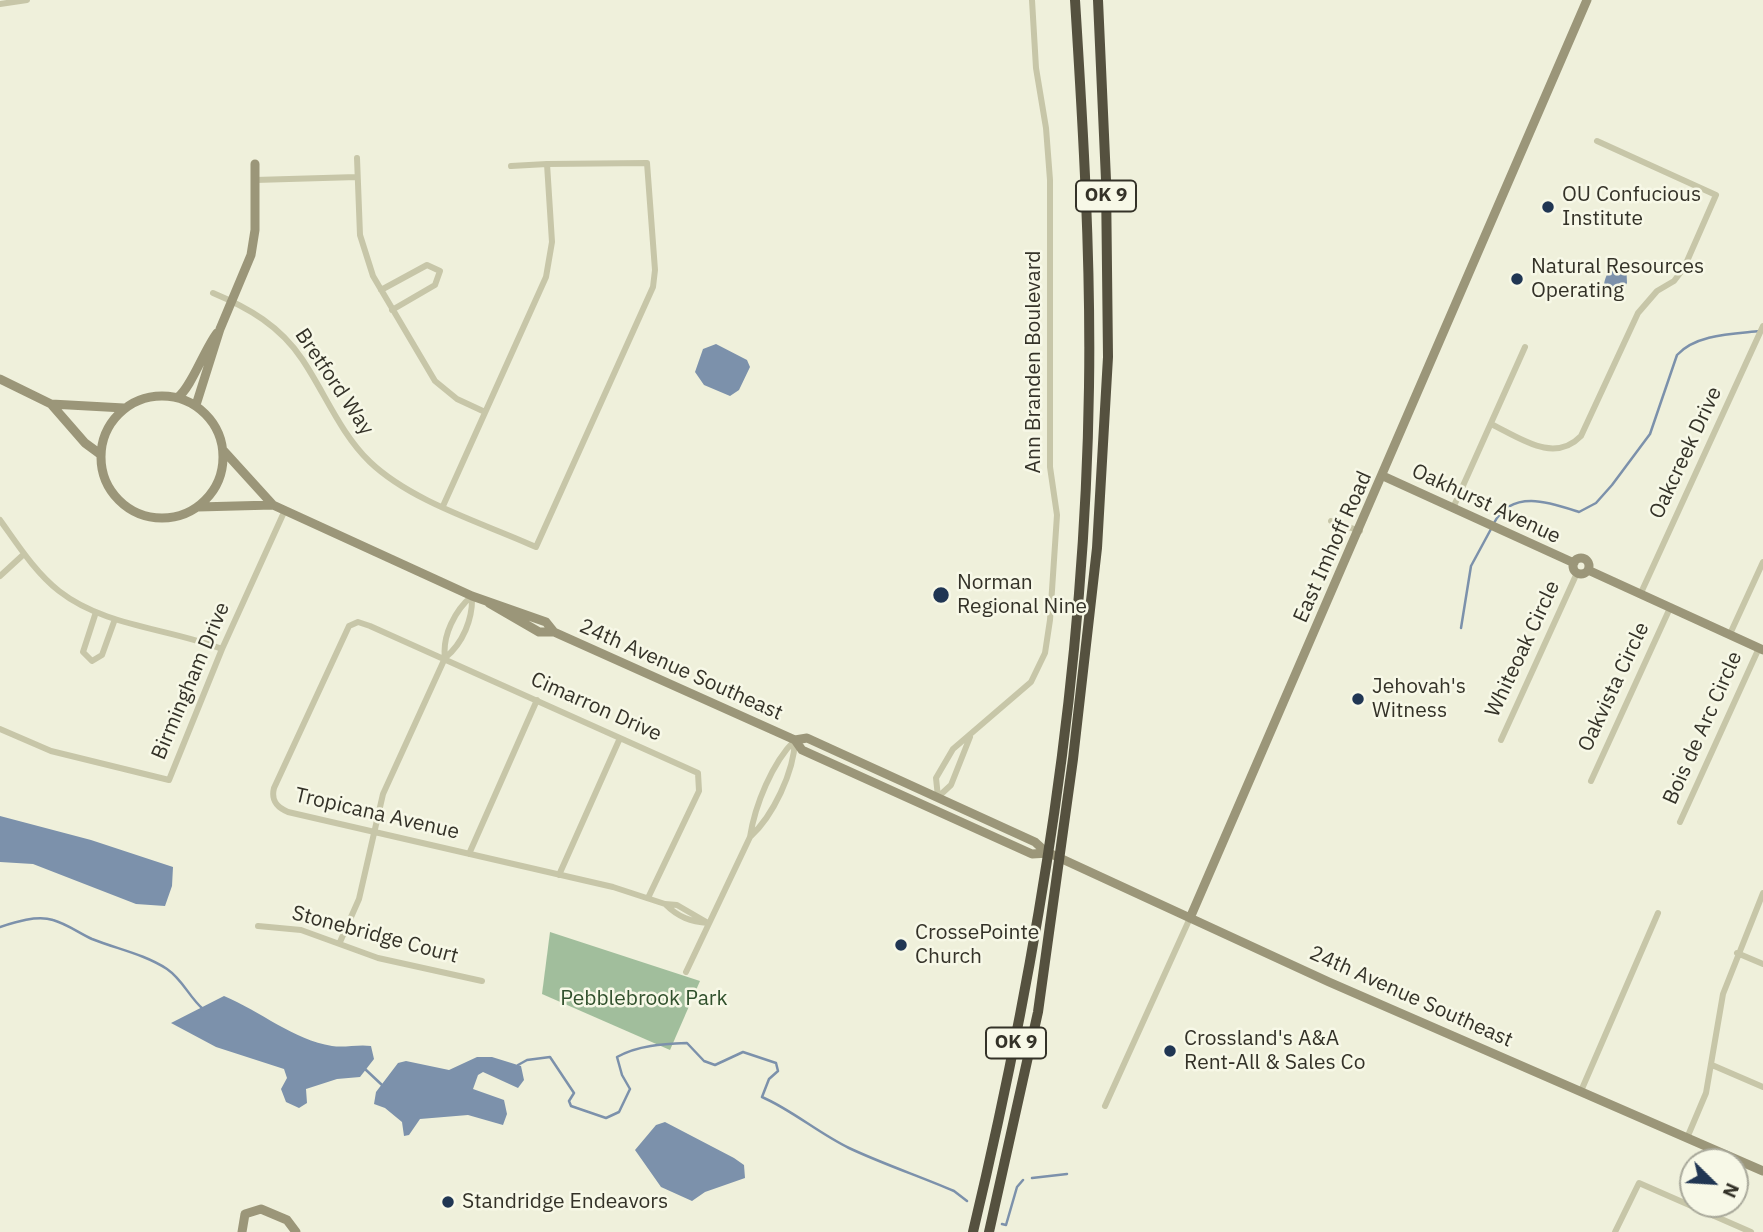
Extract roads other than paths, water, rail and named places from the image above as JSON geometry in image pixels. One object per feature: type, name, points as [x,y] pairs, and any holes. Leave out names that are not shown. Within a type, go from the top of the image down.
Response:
[{"type":"highway","name":"OK 9","points":[[973,1232],[1015,1046],[1069,707],[1089,386],[1077,22],[1074,0]]},
{"type":"highway","name":"OK 9","points":[[989,1232],[1038,1012],[1060,858],[1097,548],[1107,392],[1106,180],[1099,0]]},
{"type":"street","points":[[0,4],[27,0]]},
{"type":"street","name":"Ann Branden Boulevard","points":[[938,797],[936,778],[953,749],[1022,692],[1042,661],[1048,642],[1055,574],[1057,515],[1050,467],[1050,165],[1036,68],[1032,0]]},
{"type":"street","name":"East Imhoff Road","points":[[1105,1106],[1384,476],[1587,0]]},
{"type":"street","points":[[1491,424],[1544,449],[1565,448],[1581,436],[1638,313],[1657,291],[1674,281],[1684,268],[1716,195],[1597,141]]},
{"type":"street","points":[[357,158],[361,246],[367,265],[391,310],[440,387],[457,399],[485,412]]},
{"type":"street","name":"Bretford Way","points":[[213,293],[233,301],[270,324],[286,339],[302,358],[346,433],[371,463],[403,488],[536,547],[653,287],[655,270],[647,163],[547,164]]},
{"type":"street","points":[[178,397],[186,389],[204,350],[220,329],[248,267],[253,244],[255,164]]},
{"type":"street","points":[[443,506],[546,277],[552,242],[547,164],[511,166]]},
{"type":"street","points":[[255,180],[357,177]]},
{"type":"street","points":[[381,290],[427,265],[440,271],[435,285],[391,310]]},
{"type":"street","name":"Oakcreek Drive","points":[[1640,594],[1763,326]]},
{"type":"street","points":[[51,404],[124,408],[152,396],[178,397],[197,405],[198,394],[215,355],[220,329]]},
{"type":"street","points":[[1453,508],[1525,347]]},
{"type":"street","points":[[0,379],[51,404],[85,443],[100,454],[109,426],[124,408]]},
{"type":"street","name":"24th Avenue Southeast","points":[[197,405],[214,424],[223,450],[273,505]]},
{"type":"street","points":[[198,507],[216,486],[221,472],[223,450]]},
{"type":"street","name":"24th Avenue Southeast","points":[[100,454],[103,475],[111,492],[136,513],[168,518],[198,507],[273,505],[489,603],[539,632],[554,632],[795,740],[802,750],[1032,854],[1047,853]]},
{"type":"street","name":"Oakhurst Avenue","points":[[1384,476],[1497,527],[1576,568]]},
{"type":"street","name":"Birmingham Drive","points":[[0,729],[51,751],[169,780],[197,717],[222,649],[285,510]]},
{"type":"street","points":[[0,520],[24,554],[60,592],[115,620],[190,636],[222,649]]},
{"type":"street","points":[[1331,521],[1360,531]]},
{"type":"street","points":[[0,576],[24,554]]},
{"type":"street","points":[[1730,635],[1763,562]]},
{"type":"street","points":[[1576,568],[1583,574],[1588,570],[1761,649]]},
{"type":"street","name":"Whiteoak Circle","points":[[1501,740],[1576,568]]},
{"type":"street","points":[[445,658],[443,644],[461,605],[472,596]]},
{"type":"street","points":[[340,942],[359,899],[374,831],[390,779],[445,658],[457,648],[473,613],[472,596]]},
{"type":"street","name":"Oakvista Circle","points":[[1591,781],[1670,608]]},
{"type":"street","points":[[96,612],[83,652],[92,661],[102,654],[115,620]]},
{"type":"street","name":"Cimarron Drive","points":[[353,624],[370,626],[445,658],[693,770],[699,777],[699,791],[648,898]]},
{"type":"street","name":"Tropicana Avenue","points":[[353,624],[345,631],[274,788],[273,798],[278,806],[288,812],[677,905],[699,915],[708,923]]},
{"type":"street","name":"Bois de Arc Circle","points":[[1680,822],[1761,649]]},
{"type":"street","points":[[469,854],[537,700]]},
{"type":"street","name":"Ann Branden Boulevard","points":[[938,797],[951,785],[971,735]]},
{"type":"street","points":[[559,875],[620,738]]},
{"type":"street","name":"24th Avenue Southeast","points":[[795,740],[807,738],[1035,842],[1047,853],[1190,918],[1763,1171]]},
{"type":"street","points":[[687,972],[750,837],[753,818],[783,752],[795,740]]},
{"type":"street","points":[[750,837],[762,826],[769,812],[794,757],[795,740]]},
{"type":"street","points":[[1687,1138],[1706,1093],[1721,1004],[1737,953],[1763,892]]},
{"type":"street","points":[[1581,1091],[1658,913]]},
{"type":"street","name":"Stonebridge Court","points":[[258,926],[301,930],[378,958],[482,981]]},
{"type":"street","points":[[1737,953],[1763,964]]},
{"type":"street","points":[[1712,1065],[1763,1087]]},
{"type":"street","points":[[1615,1232],[1639,1183],[1751,1232]]},
{"type":"street","points":[[242,1232],[245,1214],[261,1209],[287,1220],[296,1232]]},
{"type":"water","points":[[1626,260],[1627,283],[1620,294],[1613,294],[1611,287],[1604,285],[1607,276]]},
{"type":"water","points":[[716,344],[747,360],[750,367],[739,390],[730,396],[704,385],[695,372],[703,349]]},
{"type":"water","points":[[0,816],[91,840],[173,867],[172,886],[165,906],[136,904],[33,864],[0,862]]},
{"type":"water","points":[[224,996],[318,1043],[371,1046],[374,1059],[360,1077],[337,1079],[306,1089],[307,1103],[299,1108],[286,1102],[281,1089],[287,1078],[284,1069],[216,1047],[171,1023]]},
{"type":"water","points":[[477,1057],[492,1057],[521,1066],[524,1080],[518,1088],[483,1072],[478,1075],[473,1089],[504,1100],[507,1114],[503,1125],[468,1115],[420,1119],[409,1135],[404,1136],[402,1122],[385,1108],[374,1104],[376,1092],[398,1063],[406,1061],[449,1070]]},
{"type":"water","points":[[665,1122],[744,1165],[745,1178],[705,1192],[692,1201],[661,1187],[635,1150],[656,1125]]},
{"type":"waterway","points":[[1494,523],[1511,505],[1522,502],[1545,502],[1579,512],[1596,503],[1650,434],[1677,355],[1704,339],[1760,331]]},
{"type":"waterway","points":[[1461,628],[1471,566],[1491,529]]},
{"type":"waterway","points":[[0,927],[33,919],[58,922],[92,939],[167,969],[203,1009]]},
{"type":"waterway","points":[[518,1065],[527,1060],[550,1057],[574,1093],[569,1101],[571,1106],[606,1118],[619,1112],[630,1089],[622,1075],[617,1057],[625,1053],[651,1046],[687,1043],[704,1061],[715,1065],[743,1052],[776,1063],[778,1071],[769,1079],[762,1097],[849,1148],[954,1191],[967,1201]]},
{"type":"waterway","points":[[365,1069],[382,1085]]},
{"type":"waterway","points":[[1032,1178],[1067,1174]]},
{"type":"waterway","points":[[1002,1224],[1006,1225],[1017,1187],[1023,1180]]},
{"type":"place","name":"OU Confucious Institute","points":[[1548,207]]},
{"type":"place","name":"Natural Resources Operating","points":[[1517,279]]},
{"type":"place","name":"Norman Regional Nine","points":[[941,595]]},
{"type":"place","name":"Jehovah's Witness","points":[[1358,699]]},
{"type":"place","name":"CrossePointe Church","points":[[901,945]]},
{"type":"place","name":"Crossland's A&A Rent-All & Sales Co","points":[[1170,1051]]},
{"type":"place","name":"Standridge Endeavors","points":[[448,1202]]},
{"type":"park label","name":"Pebblebrook Park","points":[[644,999]]}]
